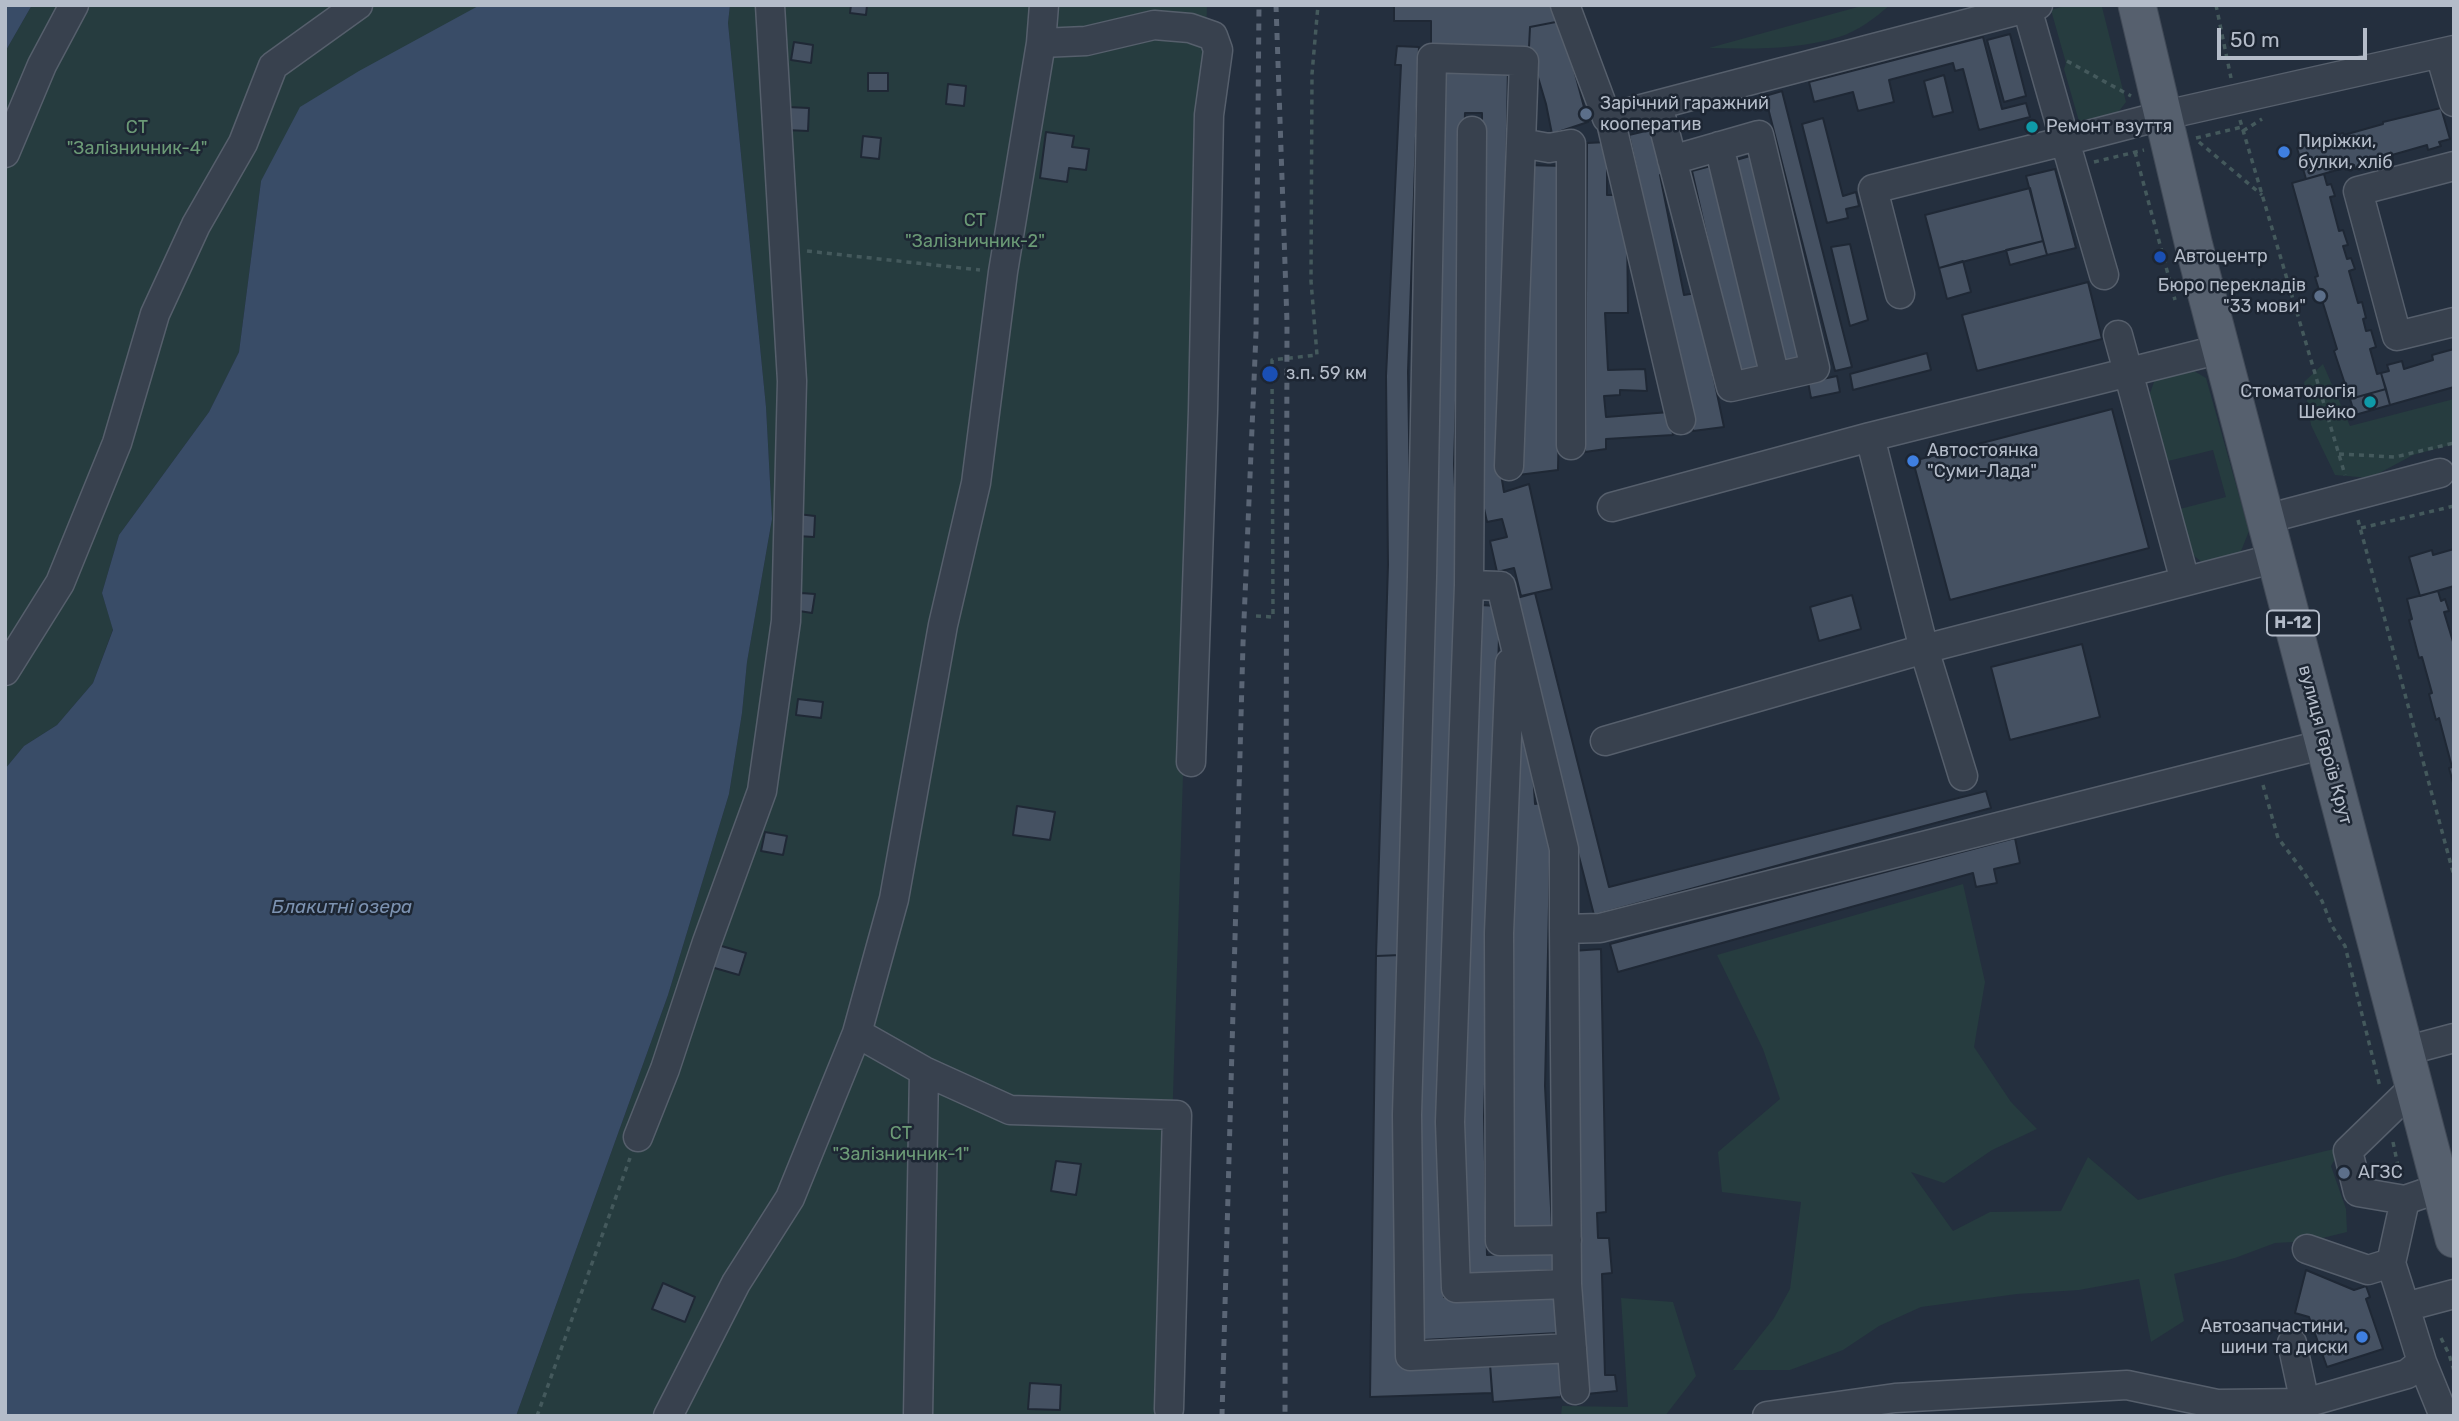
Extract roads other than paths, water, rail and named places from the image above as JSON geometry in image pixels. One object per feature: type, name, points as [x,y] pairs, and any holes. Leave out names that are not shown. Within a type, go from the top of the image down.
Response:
[{"type":"main road","name":"вулиця Героїв Крут","points":[[2137,5],[2176,128],[2194,246],[2454,1239]]},
{"type":"street","points":[[5,153],[42,65],[74,5]]},
{"type":"street","points":[[5,671],[60,583],[117,443],[155,314],[196,225],[243,143],[273,66],[358,5]]},
{"type":"street","points":[[638,1137],[665,1069],[707,942],[762,791],[786,621],[792,381],[770,5]]},
{"type":"street","points":[[668,1416],[736,1283],[790,1198],[857,1033],[894,899],[943,625],[976,483],[1003,272],[1041,43],[1044,5]]},
{"type":"street","points":[[1565,5],[1608,118],[1681,420]]},
{"type":"street","points":[[1521,143],[1549,148],[1572,144],[1608,118],[2032,7],[2037,45],[2104,275]]},
{"type":"street","points":[[1041,43],[1086,41],[1154,25],[1189,28],[1213,36],[1218,50],[1209,115],[1203,411],[1191,762]]},
{"type":"street","points":[[1900,294],[1873,189],[2069,155],[2176,128],[2235,99],[2447,52],[2454,102]]},
{"type":"street","points":[[1509,466],[1524,61],[1432,58],[1408,1115],[1410,1356],[1572,1348]]},
{"type":"street","points":[[1658,105],[1672,160],[1731,387],[1815,368],[1759,135],[1672,160]]},
{"type":"street","points":[[1472,131],[1469,585],[1450,1122],[1456,1288],[1567,1284]]},
{"type":"street","points":[[1572,144],[1572,445]]},
{"type":"street","points":[[1719,146],[1775,377]]},
{"type":"street","points":[[2454,166],[2358,191],[2397,336],[2454,322]]},
{"type":"street","points":[[2118,335],[2185,581]]},
{"type":"street","points":[[1612,507],[1870,437],[2221,349]]},
{"type":"street","points":[[1870,437],[1924,649],[1963,776]]},
{"type":"street","points":[[2266,519],[2440,473]]},
{"type":"street","points":[[1605,741],[1924,649],[2276,558]]},
{"type":"street","points":[[1469,585],[1501,586],[1564,849],[1567,1284],[1575,1390]]},
{"type":"street","points":[[1511,629],[1499,933],[1500,1241],[1567,1240]]},
{"type":"street","points":[[1564,929],[1600,928],[2325,744]]},
{"type":"street","points":[[857,1033],[924,1070],[1010,1110],[1177,1115],[1169,1409]]},
{"type":"street","points":[[2405,1051],[2454,1038]]},
{"type":"street","points":[[918,1416],[924,1070]]},
{"type":"street","points":[[2414,1087],[2348,1151],[2358,1192],[2405,1200],[2440,1188]]},
{"type":"street","points":[[2405,1200],[2391,1263],[2422,1362],[2444,1416]]},
{"type":"street","points":[[2306,1248],[2368,1269],[2391,1263]]},
{"type":"street","points":[[2405,1307],[2454,1294]]},
{"type":"street","points":[[2292,1343],[2305,1403]]},
{"type":"street","points":[[1767,1416],[1895,1398],[2127,1385],[2217,1404],[2305,1403],[2407,1374],[2422,1362]]},
{"type":"water","points":[[5,5],[32,5],[5,52]]},
{"type":"water","name":"Блакитні озера","points":[[480,5],[730,5],[728,23],[766,407],[772,519],[747,662],[729,794],[668,995],[516,1416],[5,1416],[5,769],[24,746],[57,725],[93,683],[113,630],[102,593],[119,535],[209,412],[239,352],[261,181],[300,107],[359,71]]},
{"type":"railway","points":[[1222,1416],[1243,644],[1256,333],[1259,5]]},
{"type":"railway","points":[[1276,5],[1287,322],[1285,1416]]},
{"type":"place","name":"Зарічний гаражний кооператив","points":[[1586,114]]},
{"type":"place","name":"Ремонт взуття","points":[[2032,127]]},
{"type":"place","name":"Пиріжки, булки, хліб","points":[[2284,152]]},
{"type":"place","name":"Автоцентр","points":[[2160,257]]},
{"type":"place","name":"Бюро перекладів \"33 мови\"","points":[[2320,296]]},
{"type":"place","name":"з.п. 59 км","points":[[1270,374]]},
{"type":"place","name":"Стоматологія Шейко","points":[[2370,402]]},
{"type":"place","name":"Автостоянка \"Суми-Лада\"","points":[[1913,461]]},
{"type":"place","name":"АГЗС","points":[[2344,1173]]},
{"type":"place","name":"Автозапчастини, шини та диски","points":[[2362,1337]]},
{"type":"park label","name":"СТ \"Залізничник-4\"","points":[[137,138]]},
{"type":"park label","name":"СТ \"Залізничник-2\"","points":[[975,231]]},
{"type":"park label","name":"СТ \"Залізничник-1\"","points":[[901,1144]]}]
